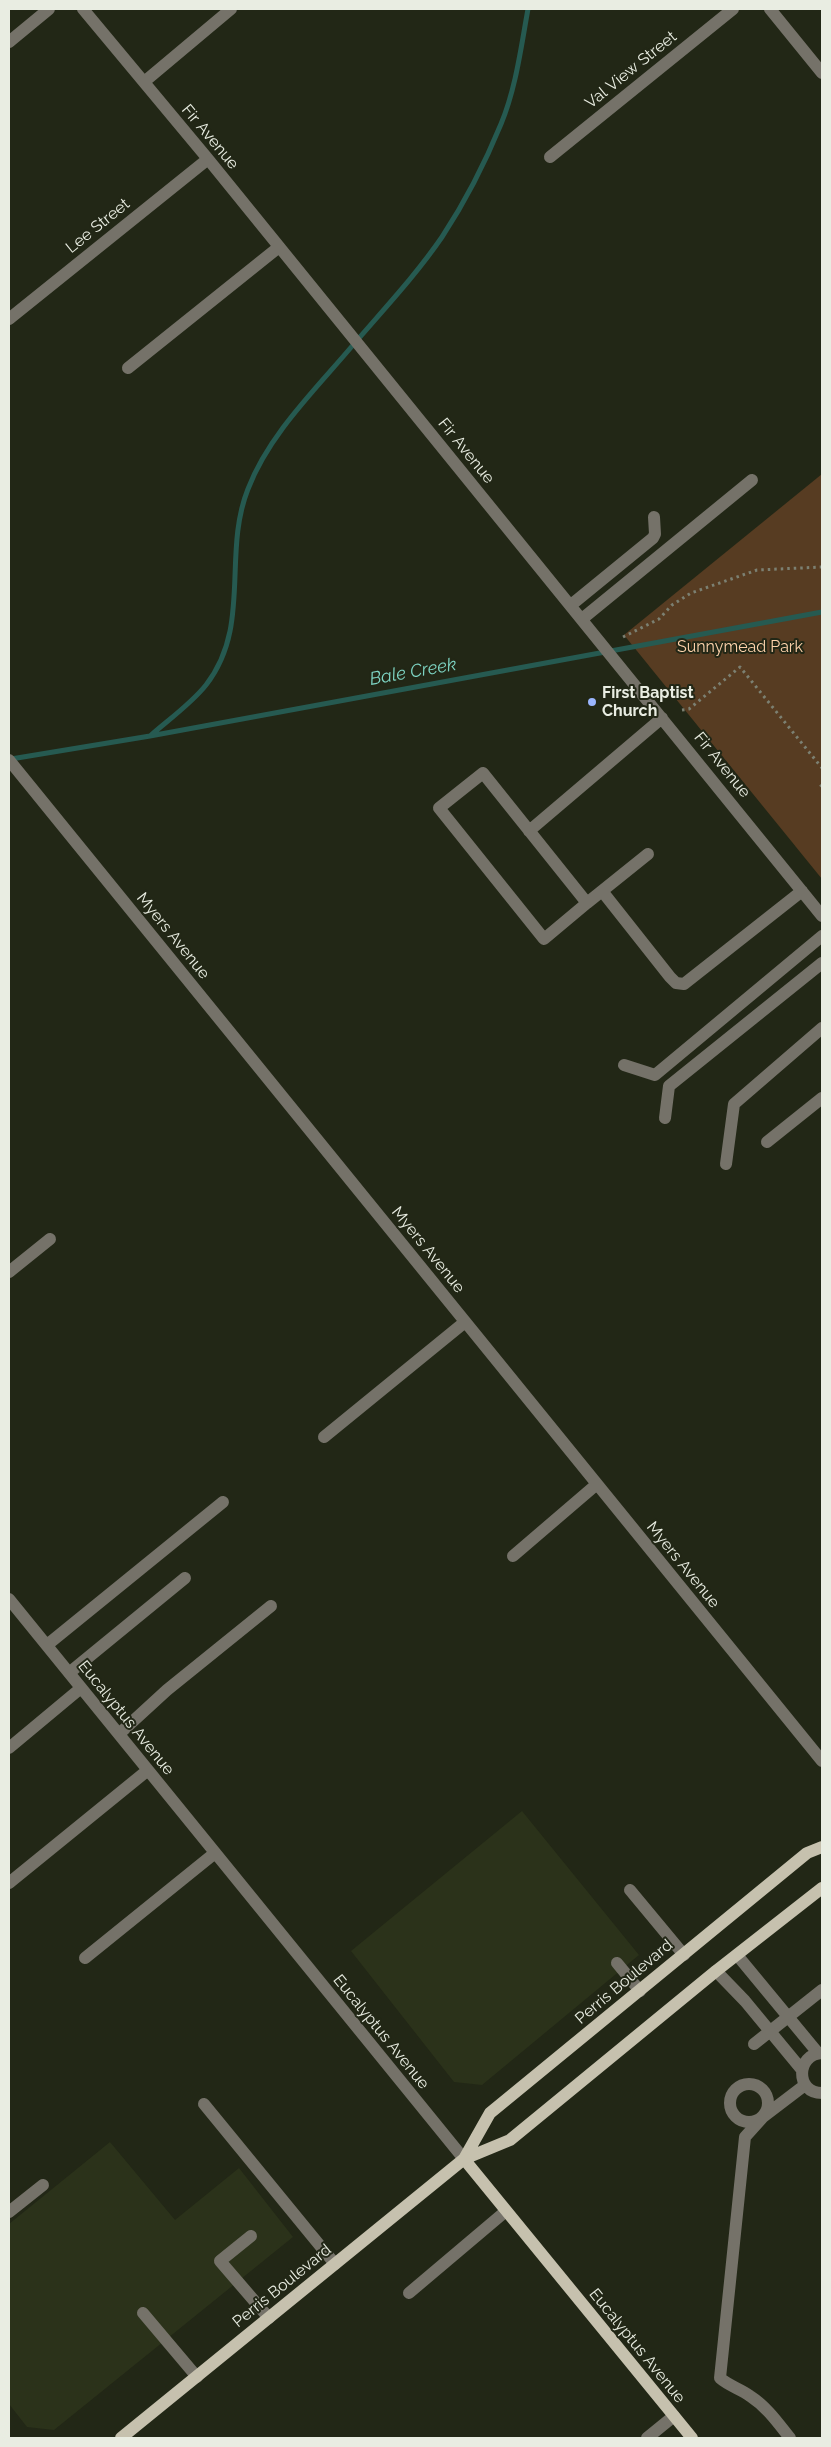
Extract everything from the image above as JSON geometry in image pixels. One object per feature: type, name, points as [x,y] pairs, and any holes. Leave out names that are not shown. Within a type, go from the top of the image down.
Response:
[{"type":"main road","name":"Perris Boulevard","points":[[464,2159],[490,2113],[807,1853],[822,1847]]},
{"type":"main road","name":"Perris Boulevard","points":[[121,2438],[464,2159],[510,2140],[716,1971],[822,1888]]},
{"type":"main road","name":"Eucalyptus Avenue","points":[[464,2159],[692,2438]]},
{"type":"street","points":[[9,42],[49,9]]},
{"type":"street","name":"Fir Avenue","points":[[83,9],[208,159],[822,916]]},
{"type":"street","points":[[144,82],[231,9]]},
{"type":"street","name":"Val View Street","points":[[550,157],[733,9]]},
{"type":"street","points":[[770,9],[822,73]]},
{"type":"street","name":"Lee Street","points":[[9,319],[208,159]]},
{"type":"street","points":[[128,368],[279,247]]},
{"type":"street","points":[[582,619],[752,480]]},
{"type":"street","points":[[571,605],[652,538],[654,534],[654,517]]},
{"type":"street","points":[[529,831],[662,718]]},
{"type":"street","name":"Myers Avenue","points":[[9,760],[822,1761]]},
{"type":"street","points":[[587,903],[483,773],[439,808],[544,938],[648,854]]},
{"type":"street","points":[[602,891],[670,977],[676,982],[684,984],[802,891]]},
{"type":"street","points":[[624,1065],[655,1075],[822,936]]},
{"type":"street","points":[[665,1118],[669,1086],[822,963]]},
{"type":"street","points":[[726,1164],[734,1104],[822,1028]]},
{"type":"street","points":[[767,1142],[822,1098]]},
{"type":"street","points":[[9,1272],[50,1239]]},
{"type":"street","points":[[324,1437],[465,1322]]},
{"type":"street","points":[[513,1556],[597,1484]]},
{"type":"street","points":[[47,1646],[223,1502]]},
{"type":"street","points":[[69,1673],[185,1578]]},
{"type":"street","name":"Eucalyptus Avenue","points":[[9,1599],[464,2159]]},
{"type":"street","points":[[118,1734],[167,1690],[271,1606]]},
{"type":"street","points":[[9,1748],[81,1688]]},
{"type":"street","points":[[9,1882],[148,1770]]},
{"type":"street","points":[[85,1958],[215,1853]]},
{"type":"street","points":[[630,1890],[684,1954]]},
{"type":"street","points":[[737,1955],[820,2053],[810,2056],[802,2070]]},
{"type":"street","points":[[617,1963],[640,1991]]},
{"type":"street","points":[[716,1971],[802,2070],[805,2086],[822,2093]]},
{"type":"street","points":[[754,2044],[822,1990]]},
{"type":"street","points":[[790,2438],[766,2407],[720,2378],[745,2137],[762,2117],[805,2086]]},
{"type":"street","points":[[204,2104],[336,2264]]},
{"type":"street","points":[[9,2212],[42,2185]]},
{"type":"street","points":[[409,2293],[506,2211]]},
{"type":"street","points":[[251,2236],[220,2261],[269,2318]]},
{"type":"street","points":[[143,2313],[197,2376]]},
{"type":"street","points":[[647,2438],[674,2416]]},
{"type":"path","points":[[623,637],[659,619],[672,604],[691,593],[757,570],[822,567]]},
{"type":"path","points":[[682,710],[689,709],[740,667],[822,768]]},
{"type":"path","points":[[822,785],[820,787],[822,790]]},
{"type":"shaded area","points":[[522,1811],[639,1955],[482,2085],[454,2082],[351,1951]]},
{"type":"shaded area","points":[[110,2142],[175,2220],[239,2168],[293,2237],[54,2430],[27,2427],[9,2404],[9,2224]]},
{"type":"green space","name":"Sunnymead Park","points":[[822,474],[822,879],[624,635]]},
{"type":"waterway","points":[[150,736],[200,692],[220,662],[228,639],[233,614],[237,539],[241,514],[248,489],[268,449],[294,413],[421,265],[442,237],[474,182],[495,139],[511,96],[528,9]]},
{"type":"waterway","name":"Bale Creek","points":[[11,759],[150,736],[822,612]]},
{"type":"place","name":"First Baptist Church","points":[[592,702]]}]
